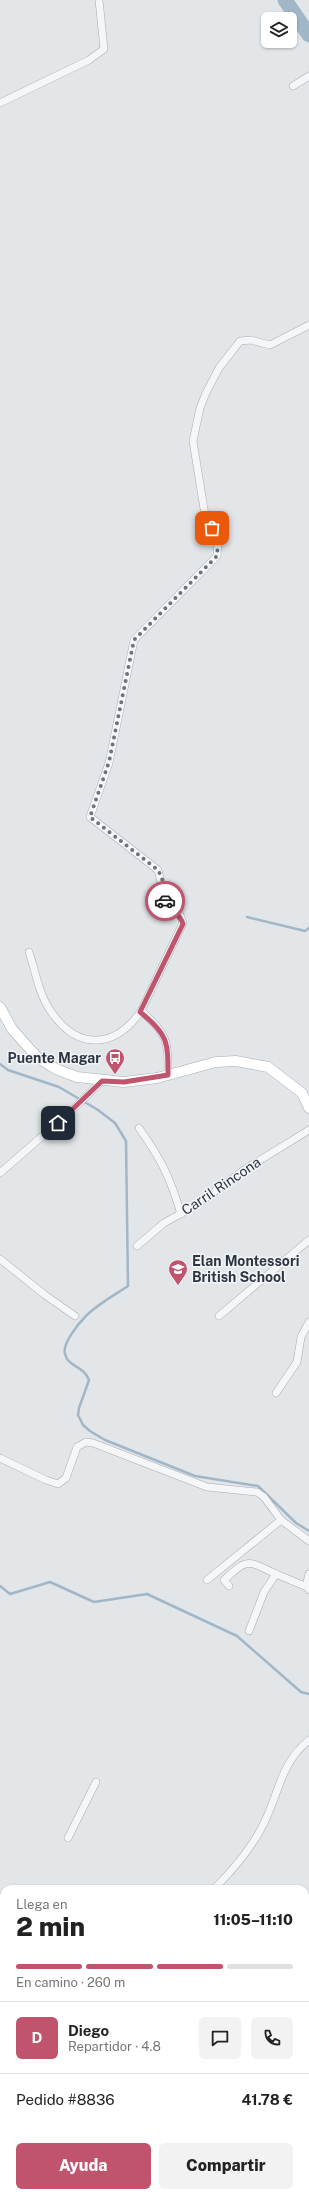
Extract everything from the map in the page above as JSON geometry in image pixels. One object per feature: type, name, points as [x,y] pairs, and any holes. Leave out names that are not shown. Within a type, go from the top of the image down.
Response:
[{"type":"main road","points":[[0,1007],[12,1029],[37,1057],[56,1069],[77,1077],[102,1081],[124,1082],[168,1075],[216,1062],[236,1061],[268,1067],[302,1093],[309,1108]]},
{"type":"street","points":[[0,102],[89,60],[104,49],[99,0]]},
{"type":"street","points":[[293,86],[309,76]]},
{"type":"street","points":[[29,952],[49,1009],[61,1023],[84,1039],[97,1041],[109,1039],[131,1025],[140,1012],[183,924],[180,915],[167,906],[158,870],[90,817],[109,762],[134,640],[217,556],[218,542],[205,515],[193,441],[200,408],[206,393],[219,368],[240,341],[251,340],[270,345],[309,325]]},
{"type":"street","points":[[140,1012],[164,1036],[168,1045],[168,1075]]},
{"type":"street","points":[[0,1174],[69,1113],[102,1081]]},
{"type":"street","points":[[140,1128],[159,1157],[171,1181],[181,1214]]},
{"type":"street","name":"Carril Rincona","points":[[137,1246],[164,1223],[196,1205],[244,1170],[309,1130]]},
{"type":"street","points":[[219,1316],[309,1240]]},
{"type":"street","points":[[0,1259],[45,1295],[75,1316]]},
{"type":"street","points":[[276,1393],[296,1362],[301,1337],[309,1322]]},
{"type":"street","points":[[0,1458],[46,1480],[58,1484],[66,1478],[76,1447],[86,1442],[93,1443],[206,1487],[249,1490],[257,1492],[264,1497],[281,1520],[309,1541]]},
{"type":"street","points":[[207,1580],[281,1520]]},
{"type":"street","points":[[229,1586],[224,1580],[241,1564],[252,1562],[308,1588],[309,1574]]},
{"type":"street","points":[[249,1631],[264,1592],[276,1574]]},
{"type":"street","points":[[218,1885],[239,1862],[257,1836],[265,1822],[282,1774],[289,1760],[309,1740]]},
{"type":"street","points":[[68,1838],[96,1782]]},
{"type":"waterway","points":[[285,0],[309,35]]},
{"type":"waterway","points":[[247,917],[305,931],[309,928]]},
{"type":"waterway","points":[[0,1064],[8,1070],[59,1087],[98,1110],[115,1123],[126,1141],[128,1286],[100,1304],[78,1324],[71,1334],[65,1350],[65,1354],[69,1362],[84,1372],[89,1380],[78,1415],[83,1425],[105,1440],[195,1476],[258,1486],[296,1523],[309,1531]]},
{"type":"waterway","points":[[0,1586],[10,1594],[50,1582],[94,1602],[147,1594],[237,1636],[301,1692],[309,1694]]},
{"type":"way so far","points":[[165,901],[163,896],[162,878],[158,870],[90,817],[109,762],[134,640],[217,556],[218,542],[212,528]]},
{"type":"place","name":"Puente Magar","points":[[115,1075]]},
{"type":"place","name":"Elan Montessori British School","points":[[178,1286]]},
{"type":"route","points":[[58,1123],[102,1081],[124,1082],[157,1078],[168,1075],[168,1045],[164,1036],[145,1015],[140,1012],[183,924],[180,915],[167,906],[165,901]]}]
